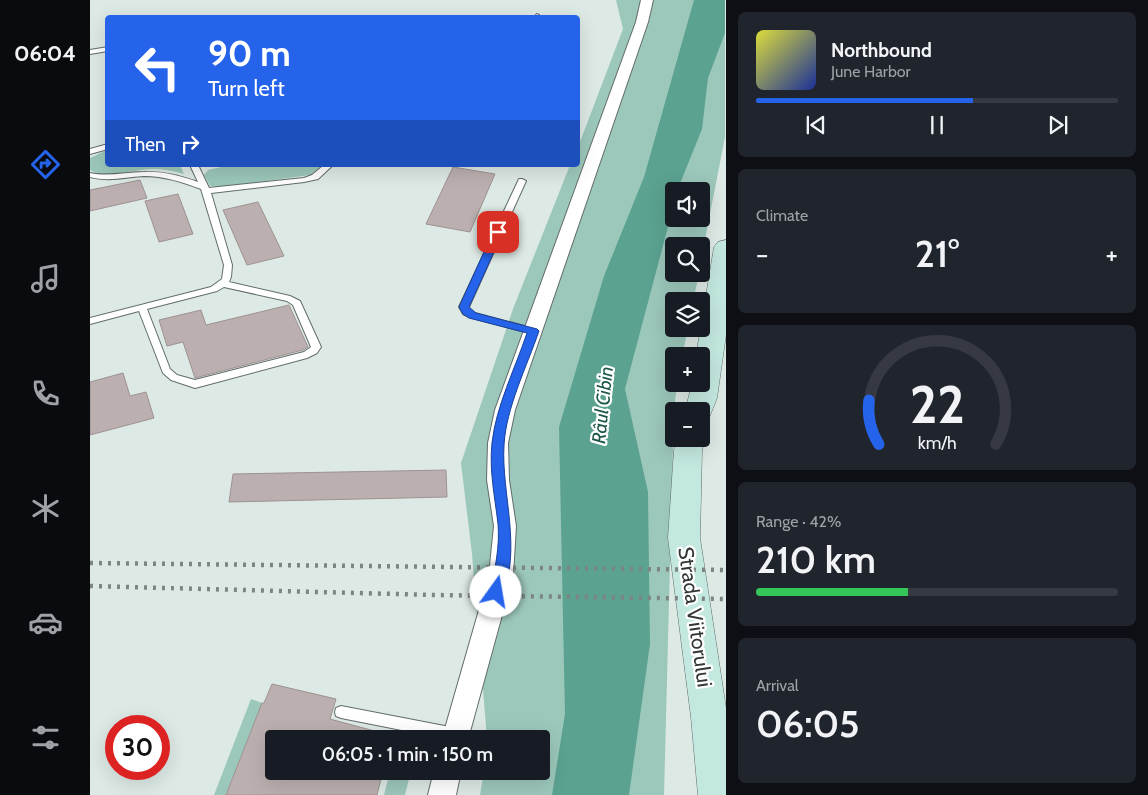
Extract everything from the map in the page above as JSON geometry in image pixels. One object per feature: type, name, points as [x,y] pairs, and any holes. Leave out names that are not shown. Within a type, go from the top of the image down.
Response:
[{"type":"street","points":[[458,730],[501,575],[505,526],[498,480],[498,443],[505,410],[642,22],[647,0]]},
{"type":"street","points":[[702,402],[720,325],[726,248]]},
{"type":"street","name":"Strada Viitorului","points":[[689,447],[684,538],[709,717],[717,795]]},
{"type":"street","points":[[442,795],[446,780]]},
{"type":"lane","points":[[90,52],[105,50]]},
{"type":"lane","points":[[90,152],[105,147]]},
{"type":"lane","points":[[90,321],[214,290],[228,278],[228,265],[205,189],[195,167]]},
{"type":"lane","points":[[90,175],[102,177],[163,175],[205,189],[304,180],[315,177],[327,167]]},
{"type":"lane","points":[[522,181],[464,307],[466,312],[472,315],[533,331]]},
{"type":"lane","points":[[142,308],[166,371],[186,382],[195,384],[314,352],[316,347],[297,303],[290,299],[223,284]]},
{"type":"lane","points":[[341,712],[427,730]]},
{"type":"shaded area","points":[[616,0],[725,0],[725,137],[710,214],[710,182],[665,182],[665,227],[707,227],[705,237],[665,237],[665,282],[697,282],[695,292],[665,292],[665,337],[686,337],[684,347],[665,347],[665,392],[676,392],[675,402],[665,402],[665,447],[673,447],[664,795],[480,795],[482,780],[550,780],[550,730],[486,730],[472,554],[461,463],[513,309],[569,167],[580,167],[580,142],[623,29]]},
{"type":"shaded area","points":[[105,151],[105,167],[181,167],[184,174],[157,169],[112,174],[96,173],[90,170],[90,158]]},
{"type":"shaded area","points":[[221,167],[320,167],[310,175],[222,187],[210,186],[204,175],[208,170]]},
{"type":"shaded area","points":[[251,699],[262,703],[226,795],[214,795]]},
{"type":"shaded area","points":[[388,780],[409,780],[405,795],[384,795]]},
{"type":"water","name":"Râul Cibin","points":[[694,0],[725,0],[725,33],[708,78],[702,129],[681,182],[665,182],[665,227],[668,227],[625,389],[648,492],[650,644],[629,795],[552,795],[565,714],[559,427],[604,276],[644,177]]},
{"type":"building","points":[[453,167],[495,174],[470,232],[426,224]]},
{"type":"building","points":[[140,180],[147,198],[90,211],[90,190]]},
{"type":"building","points":[[178,194],[193,234],[159,242],[145,201]]},
{"type":"building","points":[[258,202],[284,256],[247,265],[223,210]]},
{"type":"building","points":[[289,305],[308,347],[303,350],[195,378],[183,342],[167,346],[159,320],[201,310],[206,325]]},
{"type":"building","points":[[123,373],[130,396],[146,392],[154,418],[90,435],[90,382]]},
{"type":"building","points":[[446,470],[447,497],[229,502],[233,474]]},
{"type":"building","points":[[272,684],[336,699],[330,719],[371,730],[265,730],[265,780],[381,780],[377,795],[226,795],[262,703],[264,703]]},
{"type":"railway","points":[[90,563],[726,570]]},
{"type":"railway","points":[[90,586],[433,595],[726,599]]},
{"type":"route","points":[[496,592],[501,575],[505,526],[498,480],[498,443],[505,410],[533,331],[472,315],[466,312],[464,307],[498,232]]}]
